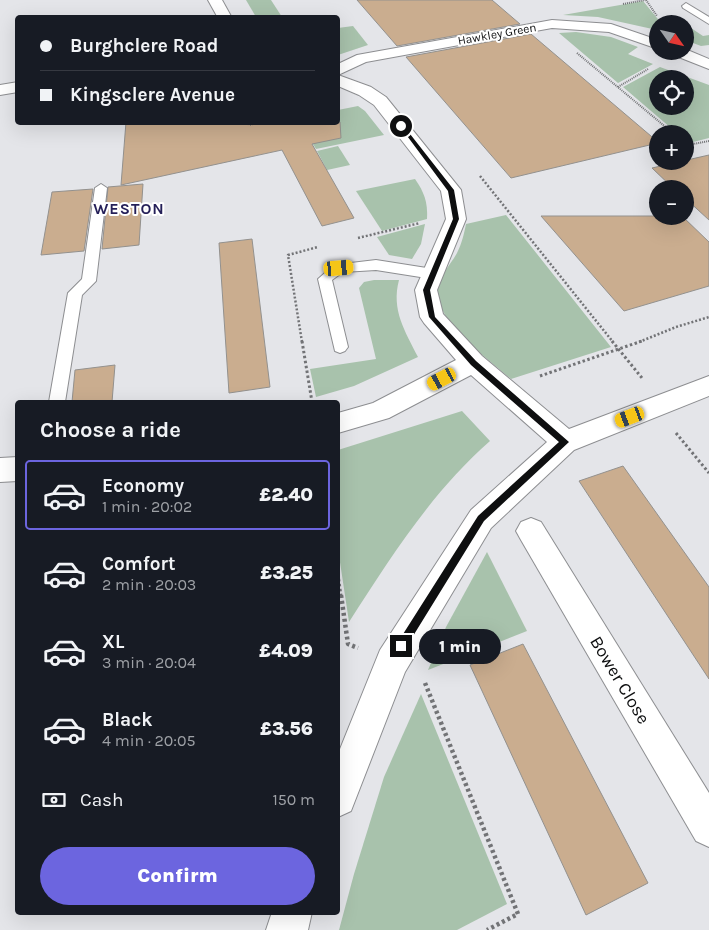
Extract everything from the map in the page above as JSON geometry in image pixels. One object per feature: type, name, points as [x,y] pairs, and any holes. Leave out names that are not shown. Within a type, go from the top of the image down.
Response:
[{"type":"street","points":[[215,0],[223,15]]},
{"type":"street","name":"Hawkley Green","points":[[340,69],[362,58],[552,24],[611,28],[649,42]]},
{"type":"street","points":[[694,57],[707,61]]},
{"type":"street","points":[[340,81],[365,91],[380,101],[451,190],[456,219],[426,290],[432,317],[473,363],[565,442]]},
{"type":"street","points":[[0,90],[15,88]]},
{"type":"street","points":[[340,422],[380,411],[473,363]]},
{"type":"street","points":[[340,793],[392,662],[481,519],[565,442],[709,386]]},
{"type":"street","points":[[0,470],[15,469]]},
{"type":"street","name":"Bower Close","points":[[531,531],[709,828]]},
{"type":"street","points":[[287,930],[291,915]]},
{"type":"lane","points":[[686,6],[709,21]]},
{"type":"lane","points":[[57,400],[74,293],[89,281],[101,188]]},
{"type":"lane","points":[[340,346],[325,279],[339,268],[376,265],[433,274]]},
{"type":"path","points":[[646,0],[658,15]]},
{"type":"path","points":[[694,144],[709,141]]},
{"type":"path","points":[[476,171],[663,404],[666,420],[709,473]]},
{"type":"path","points":[[503,388],[619,350],[676,327],[709,317]]},
{"type":"path","points":[[340,588],[348,644],[422,677],[518,914],[487,930]]},
{"type":"green space","points":[[246,0],[271,0],[281,15],[255,15]]},
{"type":"green space","points":[[643,1],[655,15],[649,15],[649,28],[598,17],[563,15]]},
{"type":"green space","points":[[353,26],[368,45],[340,54],[340,28]]},
{"type":"green space","points":[[694,30],[703,36],[709,35],[709,45],[701,46],[694,43]]},
{"type":"green space","points":[[576,32],[611,37],[638,47],[628,54],[653,64],[618,83],[559,33]]},
{"type":"green space","points":[[660,67],[668,70],[654,70]]},
{"type":"green space","points":[[649,73],[649,109],[623,87]]},
{"type":"green space","points":[[694,79],[709,85],[709,138],[694,142],[694,125],[667,125],[656,115],[694,115]]},
{"type":"green space","points":[[358,106],[365,111],[384,135],[316,149],[301,125],[340,125],[340,110]]},
{"type":"green space","points":[[338,146],[350,165],[327,170],[317,151]]},
{"type":"green space","points":[[415,179],[425,198],[427,219],[382,231],[356,191]]},
{"type":"green space","points":[[506,215],[611,347],[511,379],[476,349],[452,325],[443,312],[438,299],[438,286],[441,277],[459,249],[466,224]]},
{"type":"green space","points":[[425,224],[421,244],[412,259],[389,255],[377,237]]},
{"type":"green space","points":[[399,280],[397,291],[398,311],[404,329],[418,357],[354,386],[316,397],[310,369],[376,359],[359,288],[364,282]]},
{"type":"green space","points":[[462,411],[490,441],[449,482],[413,527],[349,622],[340,562],[340,449]]},
{"type":"green space","points":[[487,552],[527,631],[428,670],[446,627]]},
{"type":"green space","points":[[421,694],[507,904],[457,930],[339,930],[384,777]]},
{"type":"building","points":[[357,0],[492,0],[520,24],[397,46]]},
{"type":"building","points":[[531,34],[649,134],[649,145],[511,178],[406,57]]},
{"type":"building","points":[[340,122],[341,138],[312,144],[354,218],[322,226],[282,150],[121,185],[126,125],[340,125]]},
{"type":"building","points":[[709,155],[709,220],[694,206],[694,180],[665,180],[654,170],[694,170],[694,158]]},
{"type":"building","points":[[143,184],[139,245],[102,249],[108,187]]},
{"type":"building","points":[[93,189],[84,251],[41,255],[52,192]]},
{"type":"building","points":[[541,216],[649,216],[649,225],[691,225],[709,242],[709,286],[624,311]]},
{"type":"building","points":[[252,239],[270,387],[229,393],[219,243]]},
{"type":"building","points":[[115,365],[112,400],[72,400],[75,370]]},
{"type":"building","points":[[623,466],[709,587],[709,679],[579,481]]},
{"type":"building","points":[[523,644],[648,883],[586,915],[470,665]]},
{"type":"district","name":"WESTON","points":[[129,208]]},
{"type":"route","points":[[401,126],[451,190],[456,219],[426,290],[432,317],[473,363],[565,442],[481,519],[401,646]]}]
